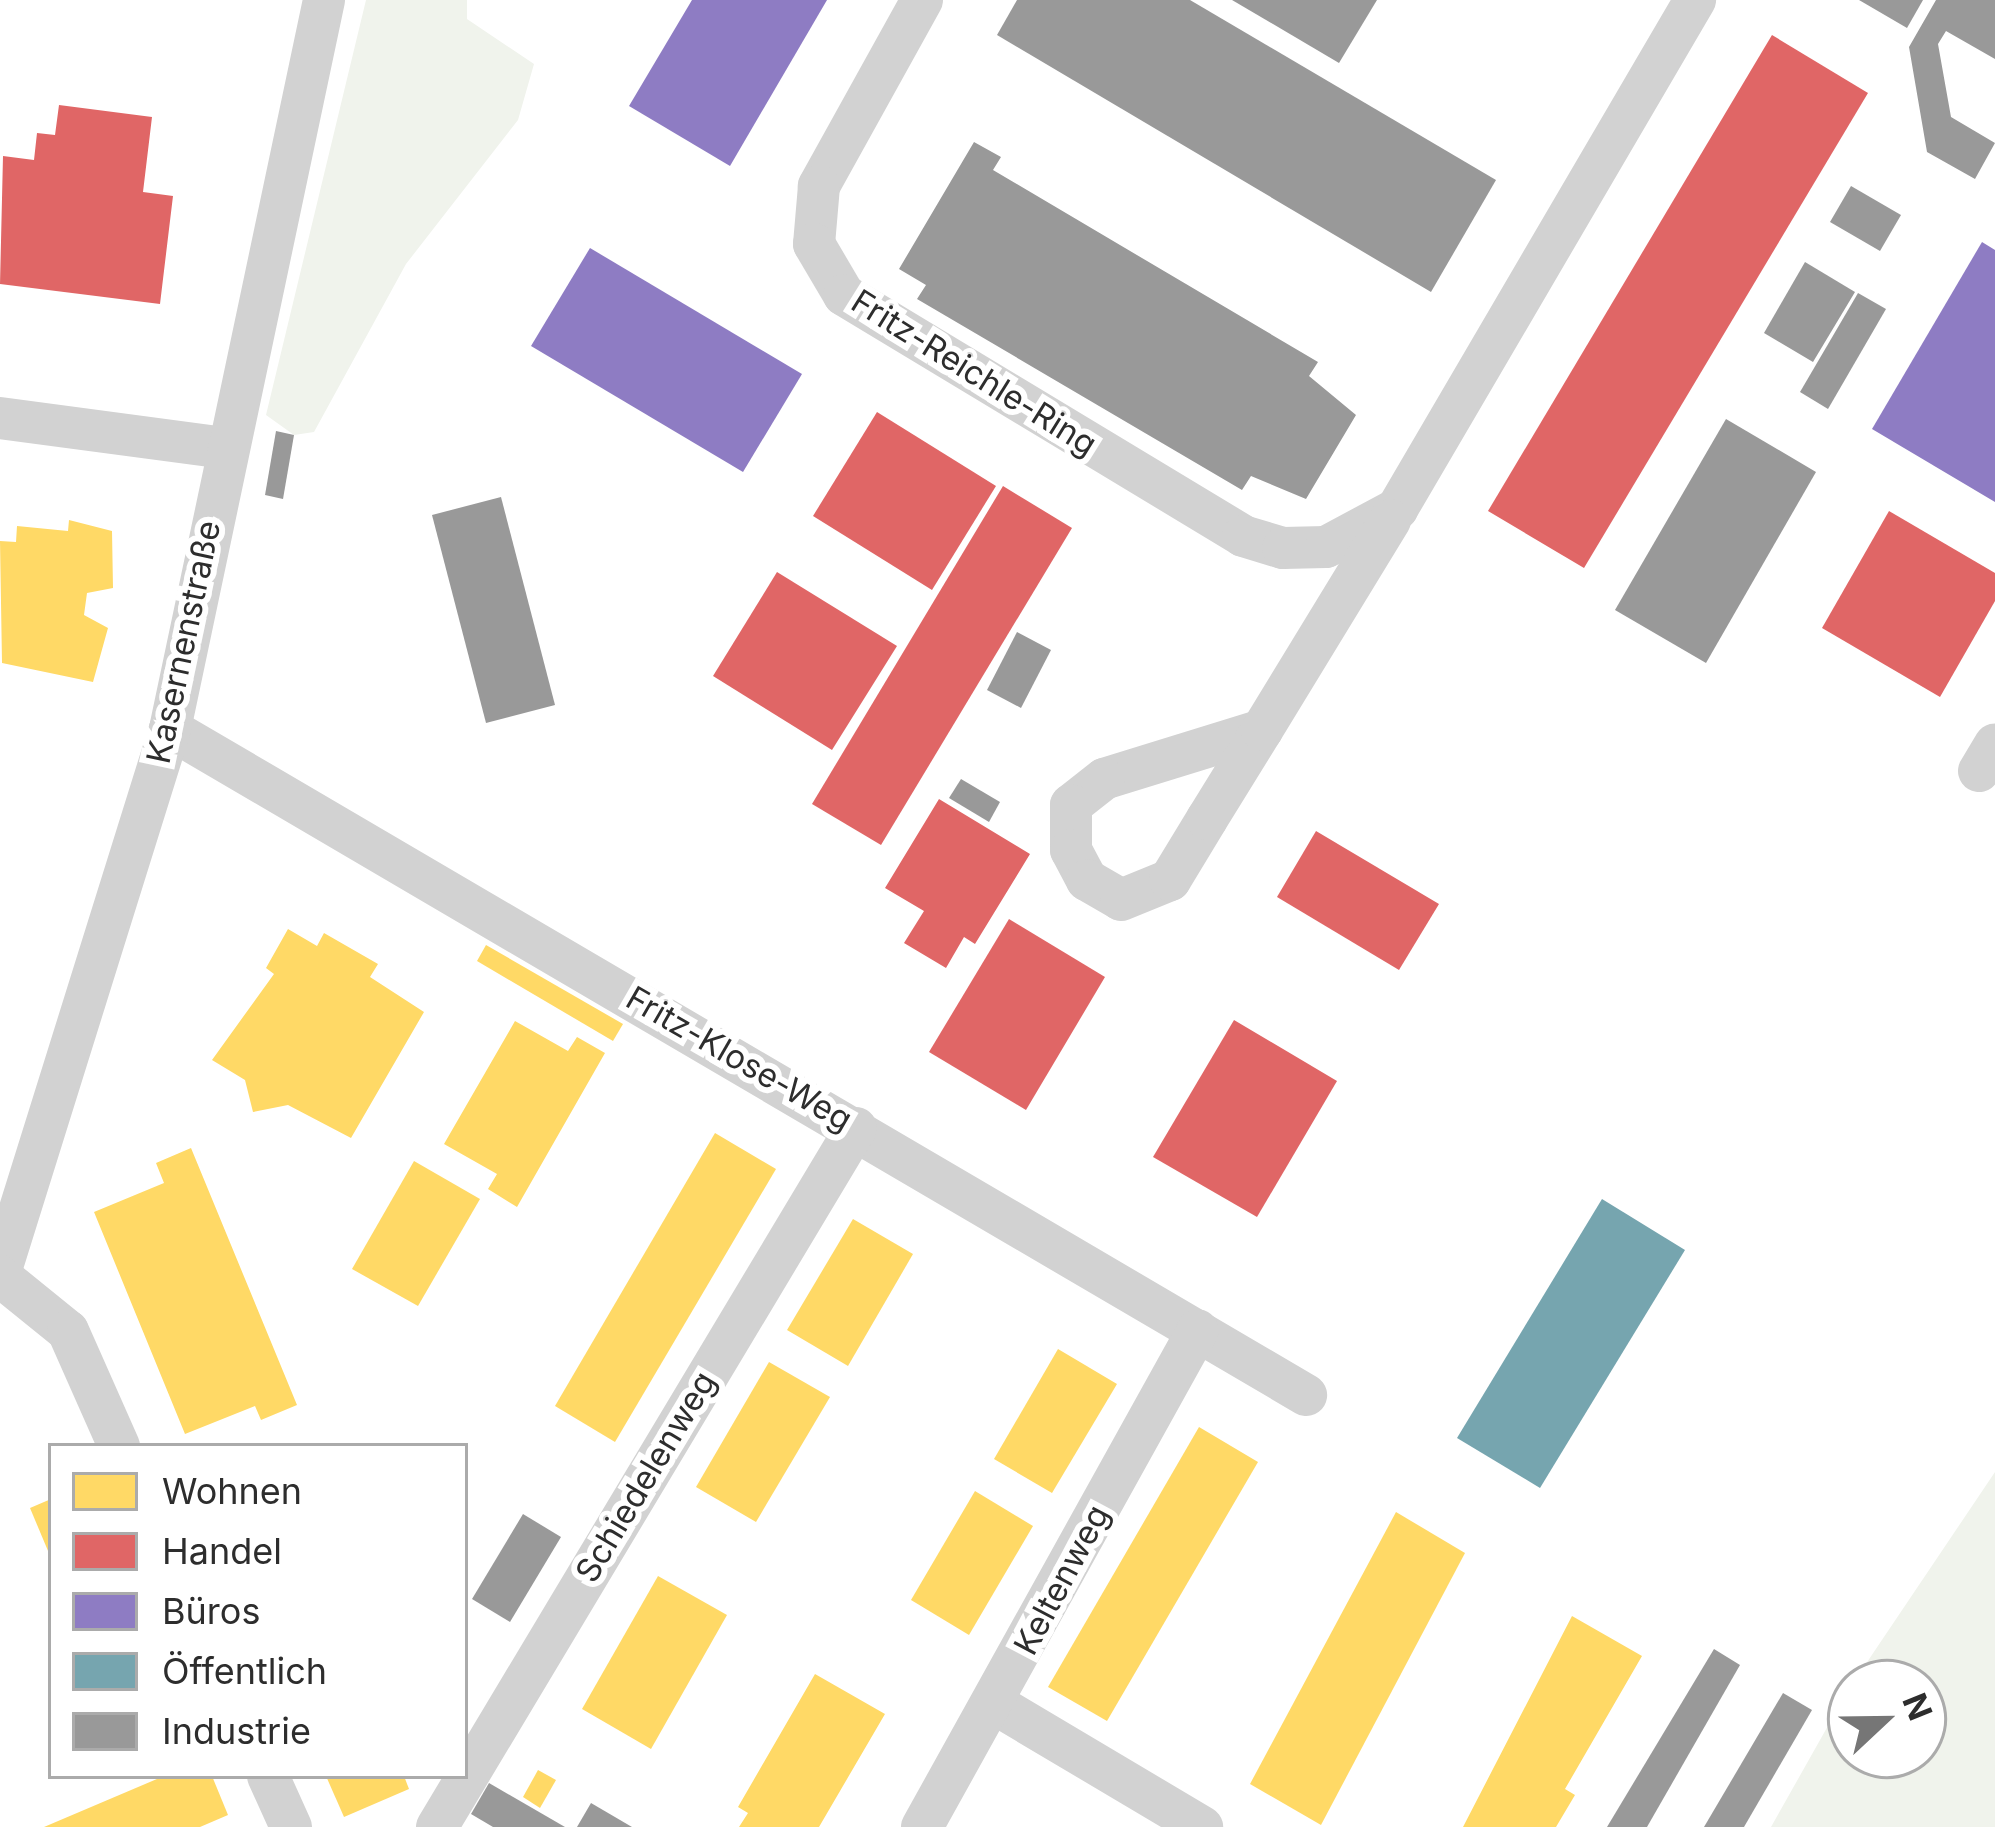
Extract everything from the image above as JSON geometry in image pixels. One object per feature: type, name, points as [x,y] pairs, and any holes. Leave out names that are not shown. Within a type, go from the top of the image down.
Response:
[{"type":"street","name":"Kasernenstraße","points":[[0,1274],[170,729],[225,448],[324,0]]},
{"type":"street","name":"Fritz-Reichle-Ring","points":[[922,0],[819,185],[814,244],[844,295],[1243,536],[1326,548],[1396,508]]},
{"type":"street","name":"Fritz-Reichle-Ring","points":[[1262,730],[1104,779],[1072,805],[1071,850],[1087,880],[1121,900],[1170,880],[1262,730],[1396,508],[1695,0]]},
{"type":"street","points":[[0,418],[225,448]]},
{"type":"street","name":"Fritz-Klose-Weg","points":[[170,729],[1306,1394]]},
{"type":"street","name":"Schiedelenweg","points":[[468,1775],[856,1128]]},
{"type":"street","points":[[0,1274],[68,1331],[118,1443]]},
{"type":"street","name":"Keltenweg","points":[[922,1827],[995,1704],[1198,1330]]},
{"type":"street","points":[[995,1704],[1202,1827]]},
{"type":"street","points":[[269,1779],[291,1827]]},
{"type":"street","name":"Schiedelenweg","points":[[437,1827],[466,1779]]},
{"type":"shaded area","points":[[366,0],[467,0],[467,19],[534,64],[518,120],[406,264],[314,432],[294,435],[266,415]]},
{"type":"shaded area","points":[[1995,1472],[1995,1827],[1771,1827],[1827,1728],[1827,1779],[1947,1779],[1947,1659],[1869,1659]]},
{"type":"building: Wohnen","points":[[69,520],[112,531],[113,588],[87,593],[84,615],[108,628],[93,682],[2,663],[0,541],[16,542],[17,526],[68,531]]},
{"type":"building: Wohnen","points":[[288,929],[317,946],[324,933],[378,964],[370,977],[424,1012],[351,1138],[288,1105],[253,1112],[245,1080],[212,1060],[274,974],[266,968]]},
{"type":"building: Wohnen","points":[[486,945],[623,1024],[613,1041],[477,961]]},
{"type":"building: Wohnen","points":[[515,1021],[568,1051],[577,1037],[605,1053],[517,1207],[488,1189],[497,1174],[444,1144]]},
{"type":"building: Wohnen","points":[[715,1133],[776,1169],[615,1442],[555,1406]]},
{"type":"building: Wohnen","points":[[191,1148],[297,1405],[261,1420],[255,1406],[185,1434],[94,1212],[164,1183],[156,1163]]},
{"type":"building: Wohnen","points":[[414,1161],[480,1199],[418,1306],[352,1269]]},
{"type":"building: Wohnen","points":[[853,1219],[913,1254],[848,1366],[787,1330]]},
{"type":"building: Wohnen","points":[[1058,1349],[1117,1384],[1052,1493],[994,1459]]},
{"type":"building: Wohnen","points":[[769,1362],[830,1397],[756,1522],[696,1487]]},
{"type":"building: Wohnen","points":[[1199,1427],[1258,1462],[1107,1721],[1048,1687]]},
{"type":"building: Wohnen","points":[[975,1491],[1033,1526],[969,1635],[911,1600]]},
{"type":"building: Wohnen","points":[[48,1500],[48,1551],[30,1508]]},
{"type":"building: Wohnen","points":[[1396,1512],[1465,1553],[1321,1825],[1250,1784]]},
{"type":"building: Wohnen","points":[[658,1576],[727,1615],[651,1749],[582,1709]]},
{"type":"building: Wohnen","points":[[1572,1616],[1642,1656],[1565,1789],[1575,1795],[1556,1827],[1463,1827]]},
{"type":"building: Wohnen","points":[[815,1674],[885,1714],[819,1827],[739,1827],[748,1813],[738,1807]]},
{"type":"building: Wohnen","points":[[538,1770],[556,1780],[540,1808],[523,1797]]},
{"type":"building: Wohnen","points":[[157,1779],[213,1779],[228,1815],[200,1827],[44,1827]]},
{"type":"building: Wohnen","points":[[327,1779],[405,1779],[409,1789],[344,1817]]},
{"type":"building: Handel","points":[[1772,35],[1868,93],[1584,568],[1488,511]]},
{"type":"building: Handel","points":[[59,105],[152,117],[143,192],[173,196],[160,304],[0,284],[3,156],[34,160],[37,133],[55,135]]},
{"type":"building: Handel","points":[[877,412],[996,486],[932,590],[813,516]]},
{"type":"building: Handel","points":[[1003,486],[1072,528],[881,845],[812,804]]},
{"type":"building: Handel","points":[[1889,511],[1995,573],[1995,601],[1940,697],[1822,628]]},
{"type":"building: Handel","points":[[777,572],[897,646],[832,750],[713,676]]},
{"type":"building: Handel","points":[[939,799],[1030,854],[975,944],[964,937],[946,968],[904,943],[924,911],[885,888]]},
{"type":"building: Handel","points":[[1316,831],[1439,904],[1399,970],[1277,897]]},
{"type":"building: Handel","points":[[1009,919],[1105,977],[1026,1110],[929,1052]]},
{"type":"building: Handel","points":[[1234,1020],[1337,1081],[1257,1217],[1153,1157]]},
{"type":"building: Büros","points":[[692,0],[827,0],[730,166],[629,106]]},
{"type":"building: Büros","points":[[1982,242],[1995,250],[1995,502],[1872,429]]},
{"type":"building: Büros","points":[[590,248],[802,374],[743,472],[531,346]]},
{"type":"building: Öffentlich","points":[[1602,1199],[1685,1250],[1540,1488],[1457,1438]]},
{"type":"building: Industrie","points":[[1017,0],[1190,0],[1496,180],[1431,292],[997,35]]},
{"type":"building: Industrie","points":[[1232,0],[1377,0],[1339,63]]},
{"type":"building: Industrie","points":[[1859,0],[1923,0],[1907,28]]},
{"type":"building: Industrie","points":[[1936,0],[1995,0],[1995,59],[1946,31],[1938,44],[1951,117],[1995,143],[1975,179],[1927,152],[1909,47]]},
{"type":"building: Industrie","points":[[974,142],[1001,157],[993,170],[1318,362],[1309,376],[1356,415],[1306,499],[1251,476],[1242,490],[917,299],[926,285],[899,269]]},
{"type":"building: Industrie","points":[[1851,186],[1901,215],[1880,251],[1830,222]]},
{"type":"building: Industrie","points":[[1805,262],[1855,292],[1813,362],[1764,333]]},
{"type":"building: Industrie","points":[[1858,293],[1886,309],[1828,409],[1800,392]]},
{"type":"building: Industrie","points":[[1726,419],[1816,472],[1706,663],[1615,610]]},
{"type":"building: Industrie","points":[[276,431],[294,435],[283,499],[265,495]]},
{"type":"building: Industrie","points":[[501,497],[555,705],[486,723],[432,515]]},
{"type":"building: Industrie","points":[[1017,632],[1051,650],[1021,708],[987,690]]},
{"type":"building: Industrie","points":[[961,779],[1000,802],[989,822],[949,798]]},
{"type":"building: Industrie","points":[[523,1514],[561,1537],[510,1622],[472,1599]]},
{"type":"building: Industrie","points":[[1714,1649],[1740,1665],[1647,1827],[1607,1827]]},
{"type":"building: Industrie","points":[[1783,1693],[1812,1710],[1744,1827],[1704,1827]]},
{"type":"building: Industrie","points":[[489,1783],[565,1827],[493,1827],[471,1814]]},
{"type":"building: Industrie","points":[[591,1803],[632,1827],[577,1827]]}]
